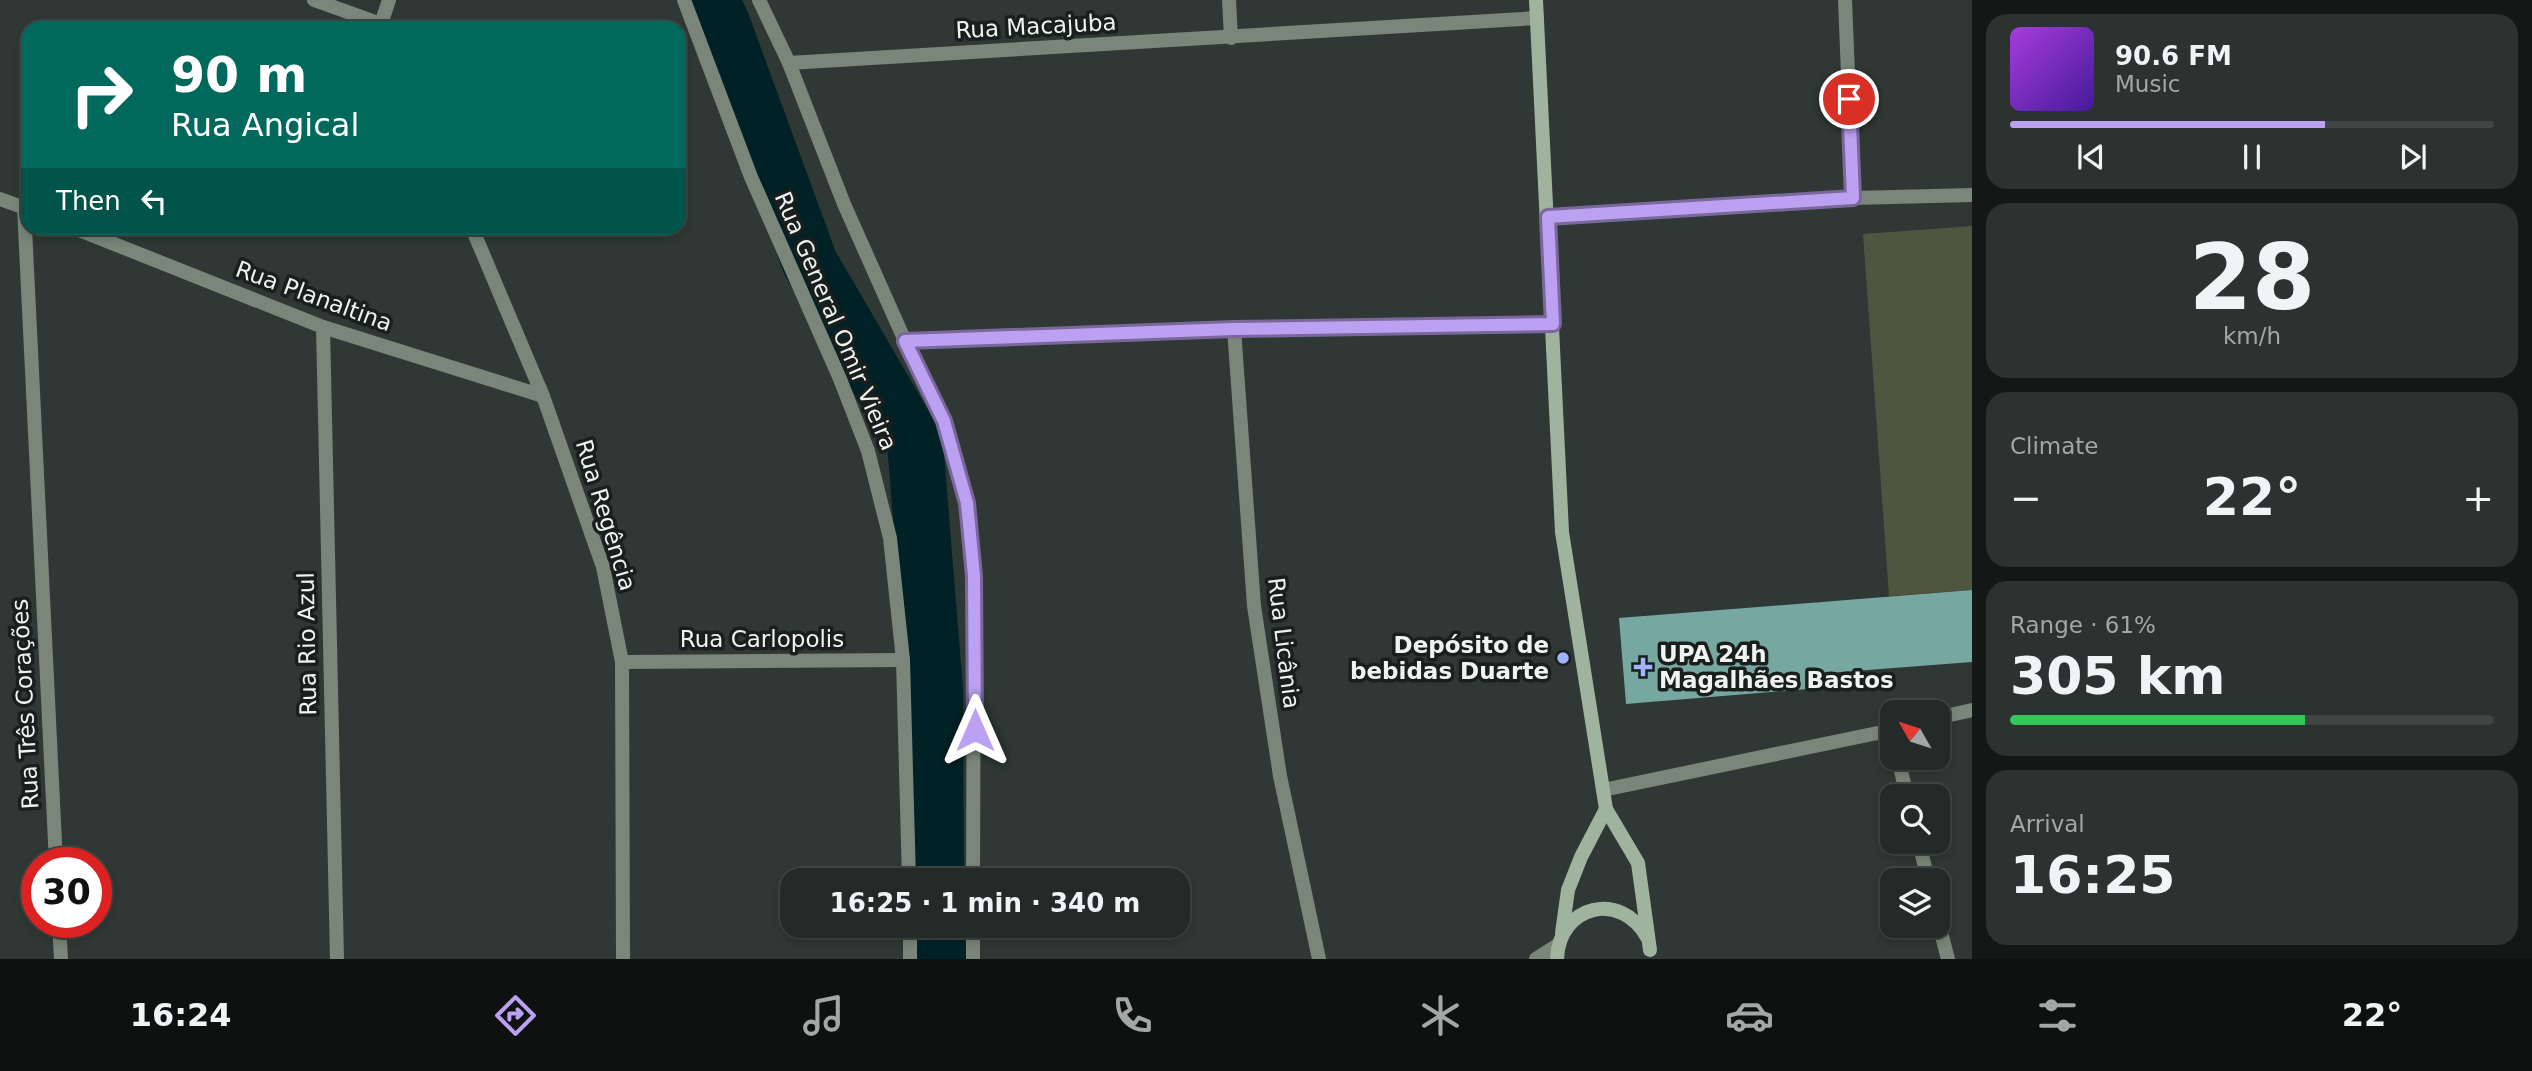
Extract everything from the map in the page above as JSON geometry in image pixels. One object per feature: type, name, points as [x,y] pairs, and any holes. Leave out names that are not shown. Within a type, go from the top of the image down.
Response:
[{"type":"main road","points":[[1536,0],[1562,532],[1606,809],[1638,863],[1650,954]]},
{"type":"main road","points":[[1559,946],[1568,890],[1581,857],[1606,809]]},
{"type":"main road","points":[[1559,946],[1570,922],[1597,909],[1612,909],[1626,914],[1638,923],[1646,936],[1650,954]]},
{"type":"street","points":[[314,0],[369,21]]},
{"type":"street","points":[[383,21],[389,0]]},
{"type":"street","name":"Rua General Omir Vieira","points":[[684,0],[751,177],[840,379],[868,451],[890,538],[903,660],[909,868]]},
{"type":"street","points":[[759,0],[789,62],[844,204],[944,421],[967,503],[974,576],[973,868]]},
{"type":"street","points":[[1229,0],[1231,38]]},
{"type":"street","points":[[1845,0],[1853,198]]},
{"type":"street","name":"Rua Macajuba","points":[[789,62],[1536,18]]},
{"type":"street","points":[[1548,217],[1853,198],[1972,195]]},
{"type":"street","points":[[0,199],[21,206]]},
{"type":"street","name":"Rua Três Corações","points":[[27,235],[55,847]]},
{"type":"street","name":"Rua Planaltina","points":[[92,235],[323,327],[543,396]]},
{"type":"street","name":"Rua Regência","points":[[475,235],[543,396],[603,567],[622,662],[623,959]]},
{"type":"street","points":[[905,341],[1234,329],[1553,324]]},
{"type":"street","name":"Rua Rio Azul","points":[[323,327],[337,959]]},
{"type":"street","name":"Rua Licânia","points":[[1234,329],[1254,606],[1280,776],[1319,959]]},
{"type":"street","name":"Rua Carlopolis","points":[[622,662],[903,660]]},
{"type":"street","points":[[1950,715],[1972,710]]},
{"type":"street","points":[[1603,790],[1880,733]]},
{"type":"street","points":[[60,938],[61,959]]},
{"type":"street","points":[[910,938],[910,959]]},
{"type":"street","points":[[973,938],[973,959]]},
{"type":"street","points":[[1942,938],[1948,959]]},
{"type":"street","points":[[1536,959],[1559,946]]},
{"type":"green space","points":[[1972,226],[1972,590],[1889,596],[1863,234]]},
{"type":"building","points":[[1972,590],[1972,662],[1815,674],[1820,688],[1626,704],[1619,618]]},
{"type":"waterway","points":[[711,0],[722,23],[810,263],[915,443],[935,689],[936,868]]},
{"type":"waterway","points":[[937,938],[939,959]]},
{"type":"place","name":"Depósito de bebidas Duarte","points":[[1563,658]]},
{"type":"place","name":"UPA 24h Magalhães Bastos","points":[[1643,667]]},
{"type":"route","points":[[975,730],[974,576],[967,503],[944,421],[905,341],[1234,329],[1553,324],[1548,217],[1853,198],[1849,99]]}]
